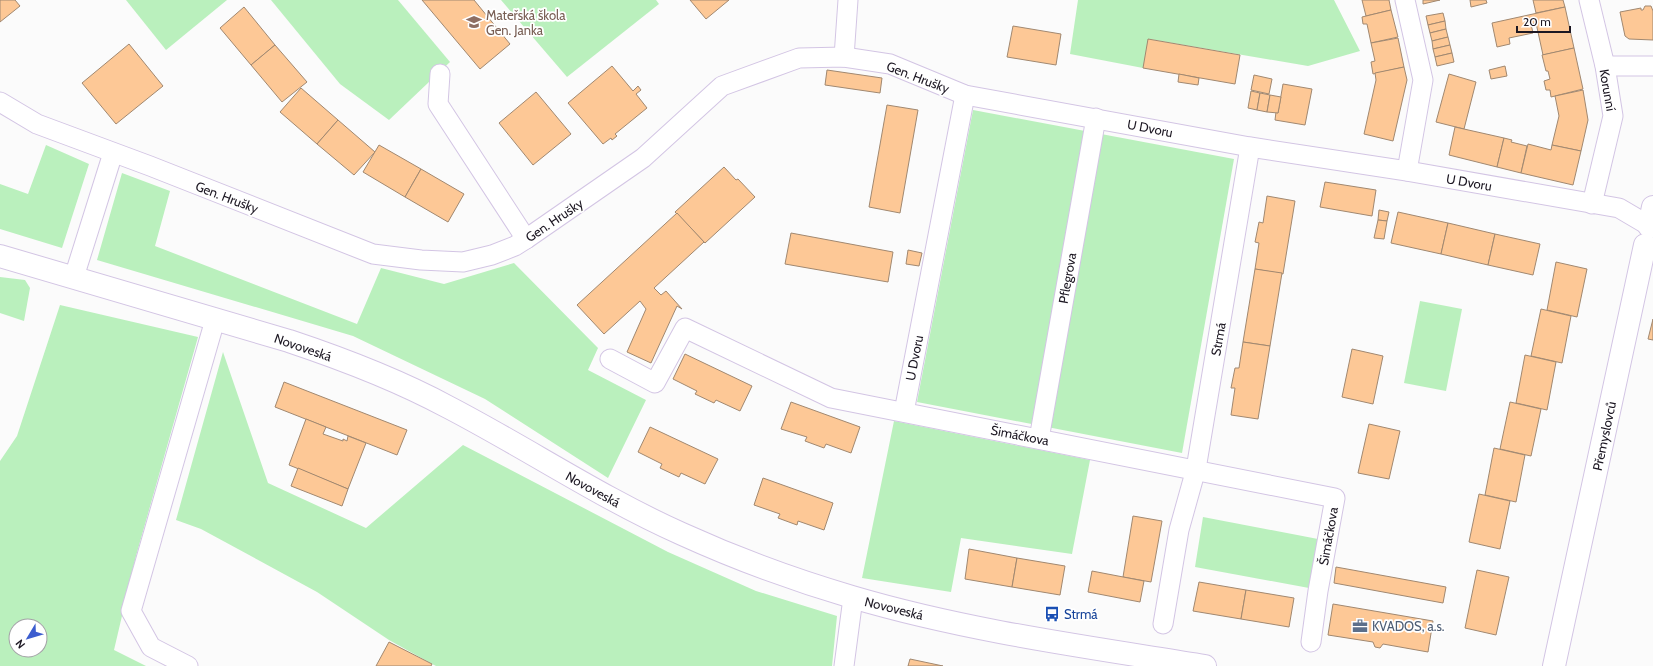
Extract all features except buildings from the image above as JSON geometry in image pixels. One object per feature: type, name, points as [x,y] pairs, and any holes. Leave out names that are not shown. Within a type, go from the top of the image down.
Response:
[{"type":"street","points":[[844,58],[848,0]]},
{"type":"street","points":[[1405,0],[1423,80],[1407,171]]},
{"type":"street","name":"Korunní","points":[[1589,0],[1614,116],[1592,204]]},
{"type":"street","name":"Gen. Hrušky","points":[[0,102],[38,124],[373,254],[421,260],[463,262],[492,255],[515,246],[526,239],[643,158],[722,86],[798,58],[844,58],[890,64],[965,95]]},
{"type":"street","points":[[1604,66],[1653,66]]},
{"type":"street","points":[[440,74],[438,104],[526,239]]},
{"type":"street","name":"U Dvoru","points":[[904,412],[965,95],[1250,146],[1407,171],[1619,208],[1650,226]]},
{"type":"street","name":"Pflegrova","points":[[1039,439],[1096,118]]},
{"type":"street","name":"Strmá","points":[[1163,624],[1179,530],[1196,469],[1250,146]]},
{"type":"street","points":[[74,277],[113,153]]},
{"type":"street","name":"Přemyslovců","points":[[1554,666],[1650,226]]},
{"type":"street","name":"Novoveská","points":[[0,256],[326,354],[448,406],[628,508],[681,534],[763,568],[853,598],[928,616],[1002,632],[1205,666]]},
{"type":"street","points":[[188,666],[151,647],[132,611],[215,320]]},
{"type":"street","name":"Šimáčkova","points":[[610,359],[655,383],[686,328],[831,398],[1196,469],[1335,498],[1318,591],[1311,642]]},
{"type":"street","points":[[844,666],[853,598]]},
{"type":"green space","points":[[126,0],[227,0],[166,50]]},
{"type":"green space","points":[[271,0],[398,0],[450,62],[389,120],[340,84]]},
{"type":"green space","points":[[501,0],[656,0],[659,4],[567,77]]},
{"type":"green space","points":[[1078,0],[1334,0],[1360,51],[1308,66],[1149,39],[1143,68],[1070,54]]},
{"type":"green space","points":[[973,110],[1234,159],[1182,453],[917,402]]},
{"type":"green space","points":[[46,145],[89,164],[62,248],[0,229],[0,184],[28,194]]},
{"type":"green space","points":[[122,173],[170,191],[155,246],[357,324],[381,268],[444,284],[514,263],[598,348],[588,370],[646,400],[608,478],[485,399],[353,336],[97,260]]},
{"type":"green space","points":[[0,277],[25,280],[30,288],[24,321],[0,313]]},
{"type":"green space","points":[[1420,301],[1462,309],[1446,391],[1404,383]]},
{"type":"green space","points":[[60,305],[198,337],[136,556],[114,650],[146,666],[0,666],[0,461],[17,436]]},
{"type":"green space","points":[[223,352],[268,483],[366,528],[463,445],[668,552],[756,591],[837,616],[832,666],[436,666],[432,664],[389,640],[317,592],[201,529],[176,520]]},
{"type":"green space","points":[[894,421],[1090,460],[1072,554],[961,538],[951,592],[862,578]]},
{"type":"green space","points":[[1203,517],[1318,539],[1309,588],[1195,567]]},
{"type":"place","name":"Mateřská škola Gen. Janka","points":[[474,22]]},
{"type":"place","name":"Strmá","points":[[1052,614]]},
{"type":"place","name":"KVADOS, a.s.","points":[[1360,626]]}]
